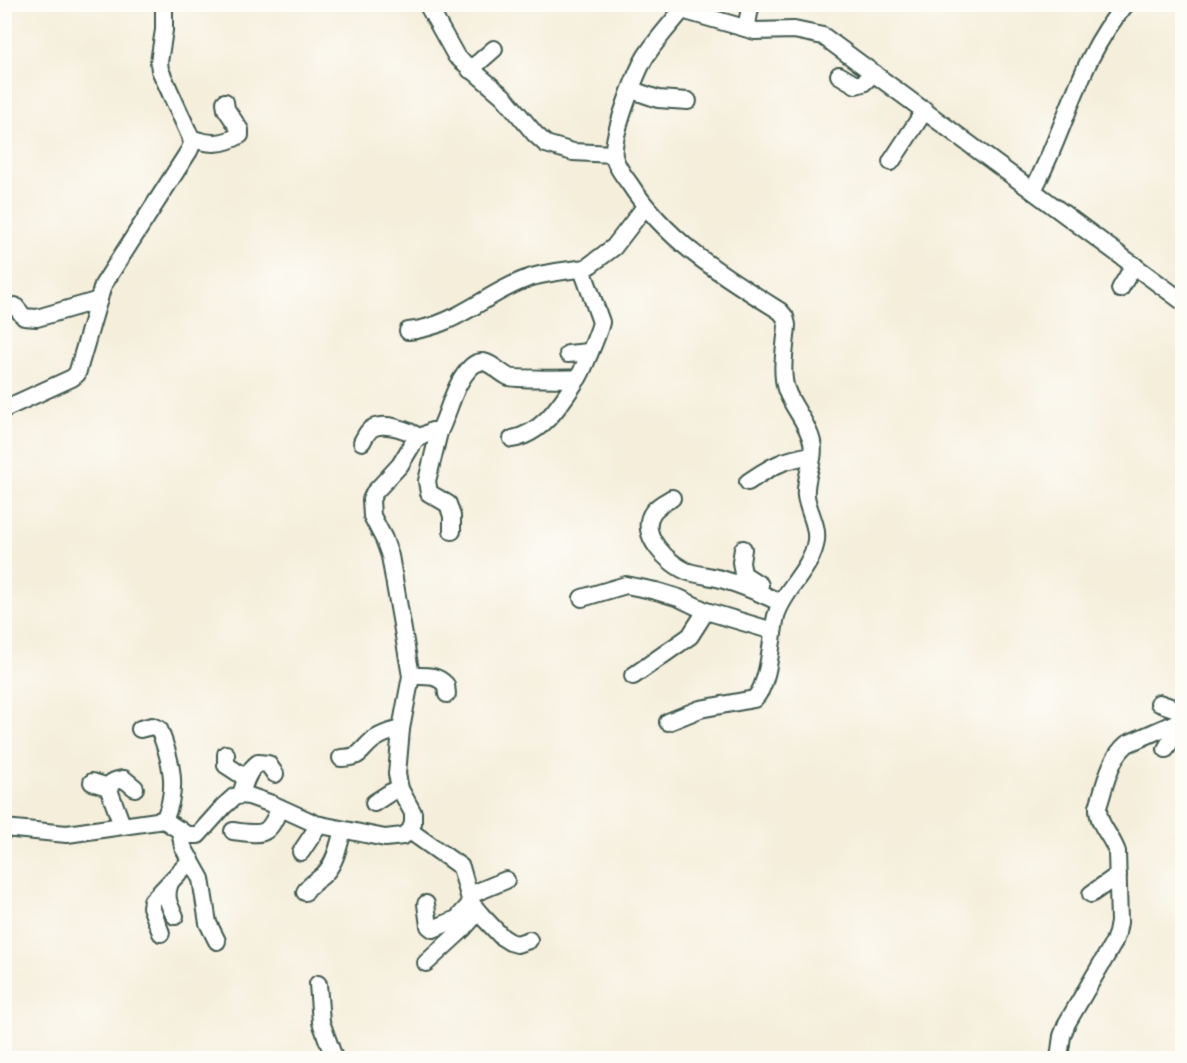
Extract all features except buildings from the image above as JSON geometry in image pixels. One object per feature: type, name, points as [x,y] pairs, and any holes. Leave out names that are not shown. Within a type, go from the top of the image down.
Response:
[{"type":"street","points":[[4,409],[77,374],[99,300],[111,272],[128,249],[192,144],[160,70],[164,4]]},
{"type":"street","points":[[427,4],[456,56],[504,97],[546,144],[573,152],[613,154]]},
{"type":"street","points":[[751,4],[754,30]]},
{"type":"street","points":[[1033,190],[1048,163],[1103,33],[1126,4]]},
{"type":"street","points":[[668,722],[700,710],[754,699],[760,693],[773,631],[784,599],[814,548],[816,539],[806,492],[813,455],[811,435],[786,387],[784,378],[787,325],[785,317],[780,311],[706,264],[644,208],[617,165],[613,154],[614,140],[638,70],[647,53],[683,7],[713,11],[754,30],[794,30],[823,36],[1182,301]]},
{"type":"street","points":[[470,70],[494,49]]},
{"type":"street","points":[[839,75],[856,85],[863,83],[874,73]]},
{"type":"street","points":[[632,90],[658,99],[688,101]]},
{"type":"street","points":[[191,138],[204,143],[225,143],[240,135],[240,130],[226,110],[225,102]]},
{"type":"street","points":[[891,162],[925,110]]},
{"type":"street","points":[[408,331],[436,326],[526,279],[585,268],[614,247],[644,208]]},
{"type":"street","points":[[1120,289],[1134,265]]},
{"type":"street","points":[[512,440],[521,438],[555,412],[582,374],[602,322],[584,278],[585,268]]},
{"type":"street","points":[[15,306],[24,317],[37,318],[99,300]]},
{"type":"street","points":[[568,354],[589,352]]},
{"type":"street","points":[[452,531],[452,516],[448,504],[429,493],[427,481],[439,432],[456,390],[471,367],[476,363],[490,363],[511,378],[578,378]]},
{"type":"street","points":[[362,442],[369,431],[375,427],[401,429],[419,437]]},
{"type":"street","points":[[4,828],[67,834],[164,820],[187,835],[198,835],[224,806],[234,797],[241,795],[249,796],[319,825],[385,838],[403,836],[410,831],[413,823],[412,813],[400,789],[397,774],[401,729],[411,676],[387,547],[370,508],[374,493],[400,465],[419,437],[432,431],[439,432]]},
{"type":"street","points":[[748,482],[773,465],[787,459],[813,455]]},
{"type":"street","points":[[672,498],[658,506],[651,514],[649,522],[650,533],[655,544],[669,561],[688,572],[718,578],[784,599]]},
{"type":"street","points":[[742,549],[742,574],[784,599]]},
{"type":"street","points":[[582,597],[626,585],[680,598],[706,611],[773,631]]},
{"type":"street","points":[[633,676],[690,636],[706,611]]},
{"type":"street","points":[[411,676],[441,679],[446,685],[447,694]]},
{"type":"street","points":[[1159,704],[1182,711]]},
{"type":"street","points":[[1166,749],[1182,720]]},
{"type":"street","points":[[1059,1059],[1062,1036],[1067,1023],[1113,944],[1117,933],[1119,922],[1117,852],[1115,844],[1098,815],[1098,807],[1114,760],[1127,744],[1182,720]]},
{"type":"street","points":[[140,729],[152,726],[159,729],[172,768],[174,785],[170,809],[164,820]]},
{"type":"street","points":[[341,758],[361,754],[372,741],[388,732],[401,729]]},
{"type":"street","points":[[226,754],[226,765],[246,778]]},
{"type":"street","points":[[241,795],[246,778],[258,763],[268,765],[275,774]]},
{"type":"street","points":[[108,787],[110,783],[124,779],[135,788]]},
{"type":"street","points":[[92,782],[108,787]]},
{"type":"street","points":[[108,787],[122,825]]},
{"type":"street","points":[[374,802],[400,789]]},
{"type":"street","points":[[233,831],[264,833],[271,828],[280,808]]},
{"type":"street","points":[[301,852],[319,825]]},
{"type":"street","points":[[180,830],[183,847],[201,879],[208,923],[217,941]]},
{"type":"street","points":[[305,892],[326,872],[335,857],[343,830]]},
{"type":"street","points":[[410,831],[461,867],[473,903],[501,936],[517,944],[529,940]]},
{"type":"street","points":[[161,933],[151,907],[152,901],[191,860]]},
{"type":"street","points":[[1091,894],[1118,874]]},
{"type":"street","points":[[426,904],[429,926],[433,929],[457,919],[473,903],[506,880]]},
{"type":"street","points":[[170,883],[166,893],[175,916]]},
{"type":"street","points":[[426,963],[463,929],[473,903]]},
{"type":"street","points":[[318,984],[321,1022],[334,1059]]}]
